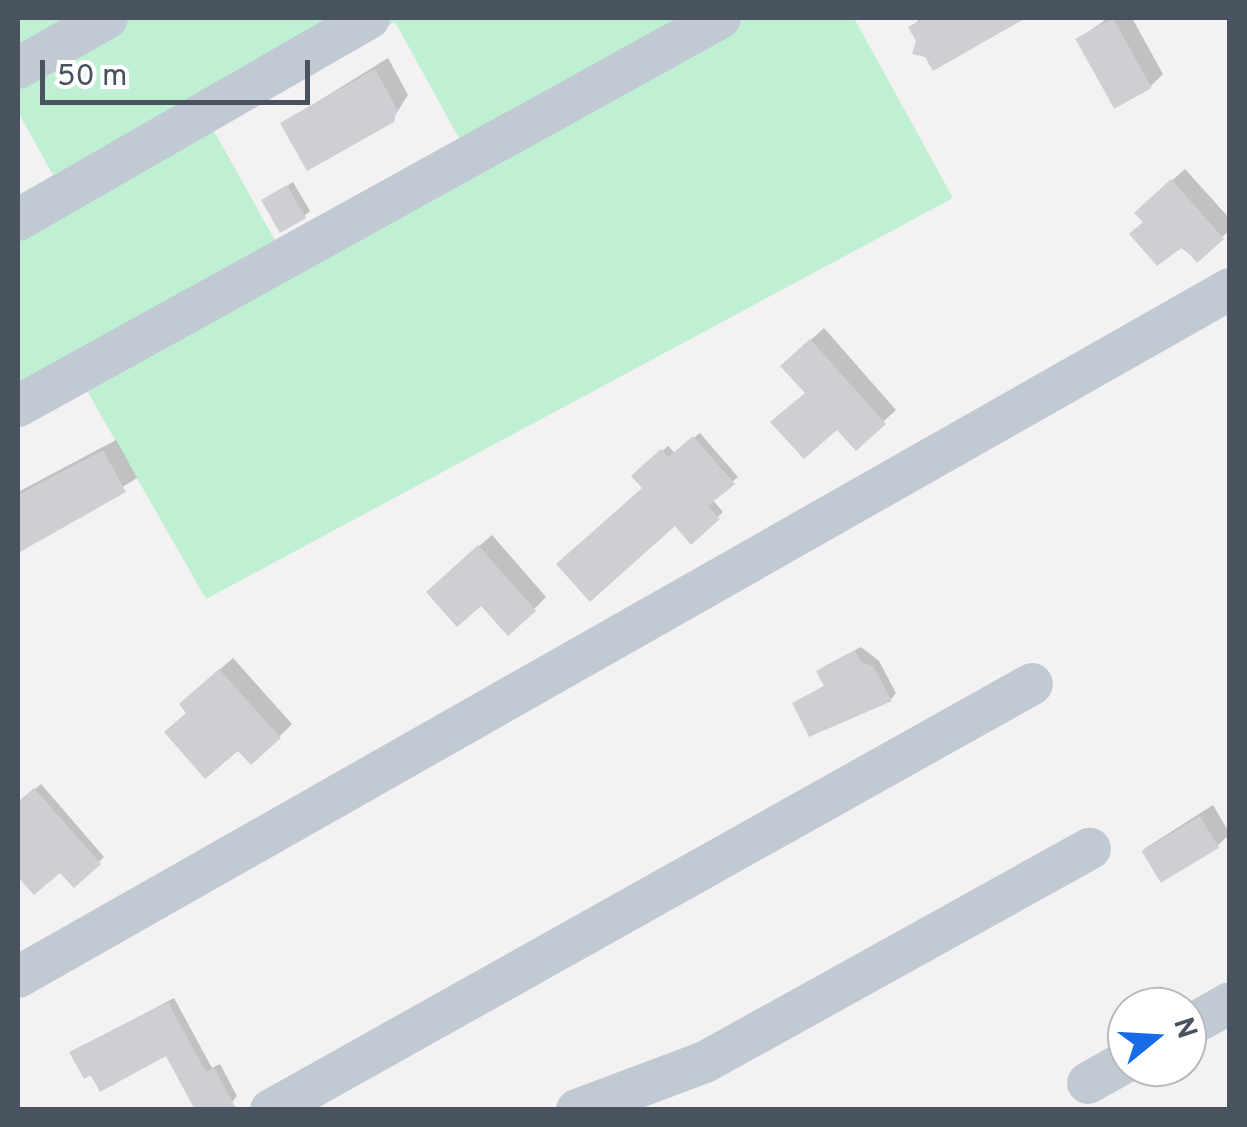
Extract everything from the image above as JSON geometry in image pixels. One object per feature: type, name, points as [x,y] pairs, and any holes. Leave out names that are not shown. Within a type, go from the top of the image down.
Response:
[{"type":"lane","points":[[18,68],[108,18]]},
{"type":"lane","points":[[18,220],[369,18]]},
{"type":"lane","points":[[18,406],[720,18]]},
{"type":"lane","points":[[18,976],[1230,289]]},
{"type":"lane","points":[[272,1110],[1032,684]]},
{"type":"lane","points":[[577,1110],[670,1080],[1090,849]]},
{"type":"lane","points":[[1207,1016],[1230,1003]]},
{"type":"lane","points":[[1088,1083],[1107,1072]]},
{"type":"green space","points":[[18,18],[854,18],[953,198],[206,599],[86,389],[18,427],[18,195],[53,175],[18,112]],"holes":[[[395,22],[465,149],[281,251],[210,124]]]},
{"type":"building","points":[[925,18],[1026,18],[933,71],[925,57],[912,54],[916,41],[908,27]]},
{"type":"building","points":[[1113,18],[1152,88],[1114,109],[1075,39]]},
{"type":"building","points":[[375,69],[397,109],[394,122],[307,171],[280,123]]},
{"type":"building","points":[[1171,179],[1224,239],[1197,263],[1183,247],[1157,266],[1129,234],[1143,222],[1134,213]]},
{"type":"building","points":[[287,185],[306,218],[280,233],[261,200]]},
{"type":"building","points":[[810,339],[886,424],[856,451],[837,430],[804,459],[770,422],[805,393],[780,366]]},
{"type":"building","points":[[693,436],[735,484],[708,506],[720,519],[691,545],[675,526],[590,602],[556,564],[642,488],[631,476],[661,449],[668,457]]},
{"type":"building","points":[[103,450],[126,492],[18,553],[18,495]]},
{"type":"building","points":[[478,545],[536,611],[508,636],[481,606],[457,627],[426,592]]},
{"type":"building","points":[[855,651],[861,662],[873,666],[892,701],[809,737],[792,703],[824,686],[816,671]]},
{"type":"building","points":[[219,669],[281,738],[251,765],[238,751],[205,779],[164,732],[186,713],[179,704]]},
{"type":"building","points":[[34,788],[101,864],[74,888],[60,873],[34,895],[18,877],[18,802]]},
{"type":"building","points":[[1200,816],[1219,848],[1161,883],[1142,851]]},
{"type":"building","points":[[168,1002],[206,1072],[214,1068],[237,1110],[195,1110],[166,1056],[100,1092],[91,1075],[84,1079],[69,1052]]}]
